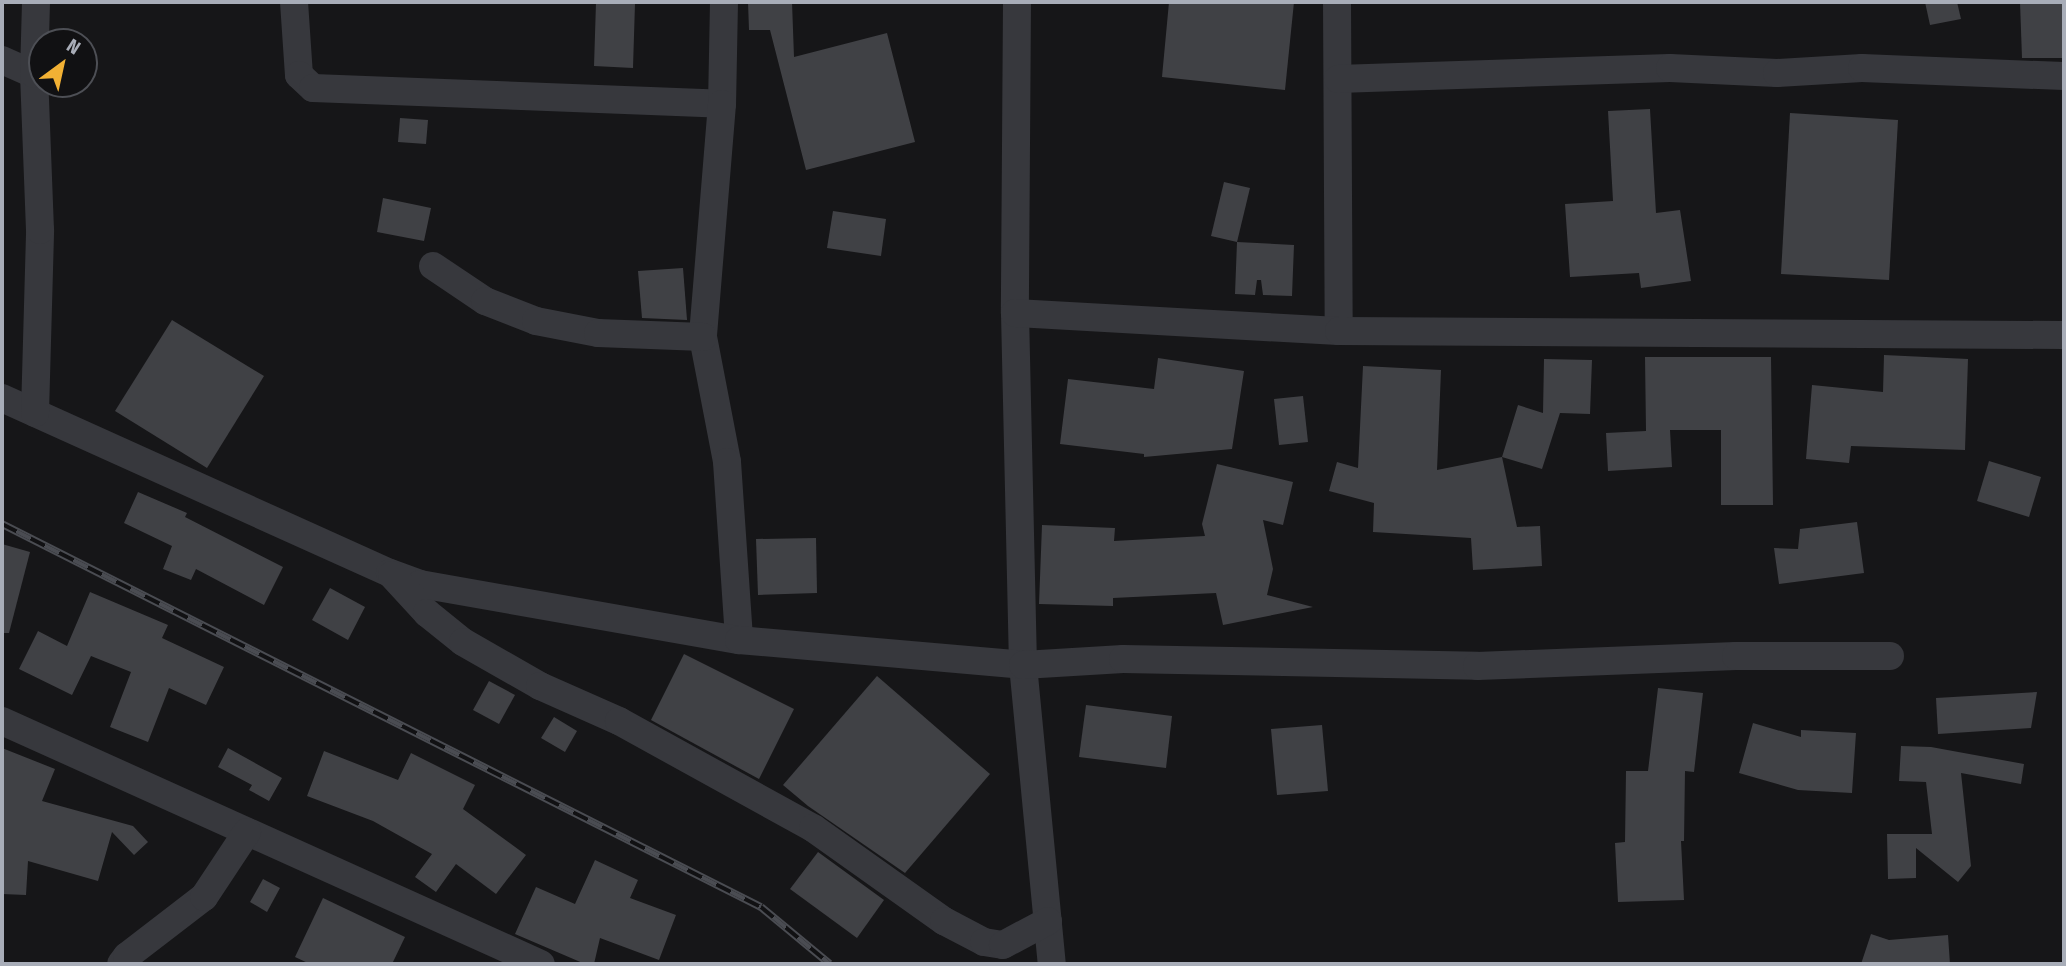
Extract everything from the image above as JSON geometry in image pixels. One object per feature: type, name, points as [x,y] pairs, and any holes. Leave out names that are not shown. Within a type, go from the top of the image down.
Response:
[{"type":"street","points":[[35,28],[36,2]]},
{"type":"street","points":[[294,2],[299,75],[313,88],[722,104]]},
{"type":"street","points":[[724,2],[722,104],[703,337],[727,462],[739,640]]},
{"type":"street","points":[[1017,2],[1015,313],[1023,665],[1052,964]]},
{"type":"street","points":[[1337,2],[1339,331]]},
{"type":"street","points":[[2,60],[28,71]]},
{"type":"street","points":[[1338,79],[1670,68],[1777,73],[1862,68],[2064,76]]},
{"type":"street","points":[[35,98],[40,230],[35,413]]},
{"type":"street","points":[[433,266],[485,300],[536,321],[598,333],[703,337]]},
{"type":"street","points":[[1015,313],[1339,331],[2064,335]]},
{"type":"street","points":[[2,398],[390,573],[420,584],[739,640],[1023,665],[1123,659],[1477,666],[1736,656],[1890,656]]},
{"type":"street","points":[[390,573],[427,613],[463,642],[540,686],[619,721],[813,828],[933,914],[984,942],[1003,945],[1048,921]]},
{"type":"street","points":[[2,721],[541,964]]},
{"type":"street","points":[[121,964],[127,956],[204,897],[247,832]]},
{"type":"building","points":[[596,2],[635,3],[633,68],[594,66]]},
{"type":"building","points":[[748,2],[792,2],[794,57],[887,33],[915,142],[806,170],[770,30],[749,30]]},
{"type":"building","points":[[1169,2],[1294,2],[1285,90],[1162,77]]},
{"type":"building","points":[[1925,2],[1957,2],[1961,19],[1930,25]]},
{"type":"building","points":[[2020,2],[2064,2],[2064,58],[2022,58]]},
{"type":"building","points":[[1650,109],[1656,213],[1680,210],[1691,281],[1641,288],[1639,273],[1570,277],[1565,204],[1613,201],[1608,111]]},
{"type":"building","points":[[1790,113],[1898,120],[1889,280],[1781,274]]},
{"type":"building","points":[[400,118],[428,120],[426,144],[398,142]]},
{"type":"building","points":[[1224,182],[1250,188],[1237,242],[1211,236]]},
{"type":"building","points":[[383,198],[431,208],[424,241],[377,232]]},
{"type":"building","points":[[833,211],[886,219],[881,256],[827,248]]},
{"type":"building","points":[[1237,242],[1294,245],[1292,296],[1263,295],[1261,280],[1257,280],[1255,295],[1235,294]]},
{"type":"building","points":[[683,268],[687,320],[642,318],[638,271]]},
{"type":"building","points":[[172,320],[264,376],[207,468],[115,411]]},
{"type":"building","points":[[1884,355],[1968,359],[1965,450],[1851,446],[1849,463],[1806,459],[1812,385],[1883,392]]},
{"type":"building","points":[[1645,357],[1771,357],[1773,505],[1721,505],[1721,430],[1670,430],[1672,467],[1608,471],[1606,433],[1646,431]]},
{"type":"building","points":[[1158,358],[1244,371],[1232,449],[1144,457],[1144,454],[1060,444],[1068,379],[1154,389]]},
{"type":"building","points":[[1544,359],[1592,360],[1590,414],[1560,413],[1542,469],[1502,457],[1518,405],[1543,413]]},
{"type":"building","points":[[1363,366],[1441,370],[1437,470],[1502,457],[1517,527],[1540,526],[1542,566],[1473,570],[1471,538],[1373,532],[1374,503],[1329,491],[1337,462],[1358,468]]},
{"type":"building","points":[[1303,396],[1308,442],[1279,445],[1274,399]]},
{"type":"building","points":[[1989,461],[2041,477],[2029,517],[1977,501]]},
{"type":"building","points":[[1217,464],[1293,482],[1283,525],[1263,520],[1273,569],[1267,595],[1313,607],[1223,625],[1216,593],[1113,598],[1113,606],[1039,604],[1042,525],[1115,528],[1114,541],[1205,536],[1202,524]]},
{"type":"building","points":[[138,492],[187,513],[185,517],[283,567],[264,605],[196,569],[191,580],[163,569],[172,546],[124,523]]},
{"type":"building","points":[[1857,522],[1864,573],[1779,584],[1774,548],[1798,549],[1800,529]]},
{"type":"building","points":[[816,538],[817,593],[758,595],[756,539]]},
{"type":"building","points":[[2,544],[30,552],[9,633],[2,633]]},
{"type":"building","points":[[330,588],[365,607],[348,640],[312,620]]},
{"type":"building","points":[[90,592],[168,625],[162,638],[224,667],[206,705],[169,688],[148,742],[110,727],[131,672],[91,656],[72,695],[19,669],[38,631],[67,646]]},
{"type":"building","points":[[684,654],[794,709],[759,779],[651,720]]},
{"type":"building","points":[[877,676],[990,774],[905,873],[808,806],[783,785]]},
{"type":"building","points":[[489,681],[515,695],[499,724],[473,710]]},
{"type":"building","points":[[1658,688],[1703,693],[1694,772],[1685,771],[1684,841],[1681,841],[1684,900],[1618,902],[1615,843],[1625,842],[1626,771],[1648,771]]},
{"type":"building","points":[[2037,692],[2031,728],[1938,734],[1936,698]]},
{"type":"building","points":[[1086,705],[1172,716],[1166,768],[1079,757]]},
{"type":"building","points":[[554,717],[577,731],[565,752],[541,738]]},
{"type":"building","points":[[1753,723],[1801,737],[1801,730],[1856,733],[1852,793],[1798,790],[1739,773]]},
{"type":"building","points":[[1322,725],[1328,791],[1277,795],[1271,729]]},
{"type":"building","points":[[1901,746],[1931,747],[2024,764],[2021,784],[1961,773],[1971,866],[1958,882],[1916,848],[1916,878],[1888,879],[1887,834],[1932,834],[1926,782],[1899,781]]},
{"type":"building","points":[[2,748],[55,769],[42,801],[133,826],[148,842],[134,855],[112,832],[98,881],[28,861],[26,895],[2,894]]},
{"type":"building","points":[[228,748],[282,778],[269,801],[249,790],[252,785],[218,767]]},
{"type":"building","points":[[324,751],[398,780],[411,753],[475,785],[463,809],[526,855],[496,894],[456,864],[436,892],[415,877],[432,854],[373,821],[307,796]]},
{"type":"building","points":[[818,852],[884,900],[857,938],[790,889]]},
{"type":"building","points":[[595,860],[638,880],[630,898],[676,915],[659,960],[600,938],[594,964],[585,964],[515,934],[536,887],[575,904]]},
{"type":"building","points":[[263,879],[280,888],[267,912],[250,902]]},
{"type":"building","points":[[323,898],[405,937],[392,964],[310,964],[295,957]]},
{"type":"building","points":[[1871,934],[1889,940],[1948,935],[1950,964],[1861,964]]},
{"type":"railway","points":[[2,524],[761,907],[830,964]]}]
